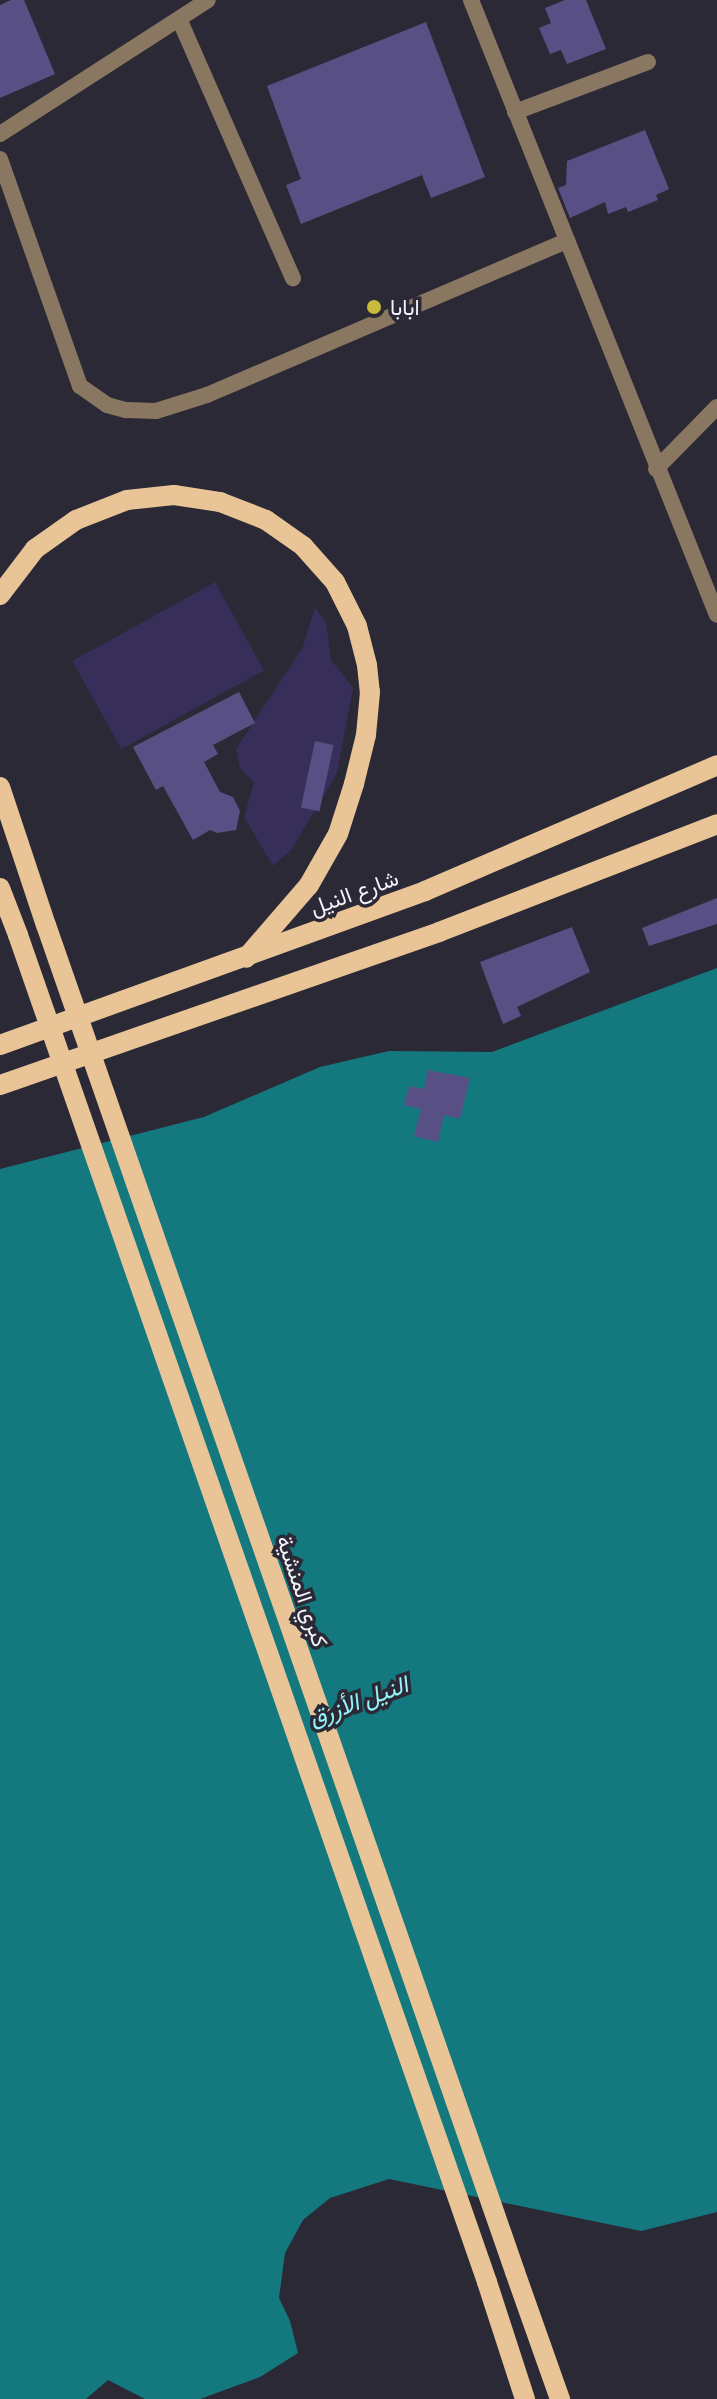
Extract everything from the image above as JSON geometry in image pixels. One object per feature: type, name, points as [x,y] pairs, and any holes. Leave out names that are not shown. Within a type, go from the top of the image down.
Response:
[{"type":"main road","points":[[0,595],[35,549],[76,520],[127,500],[174,495],[220,502],[266,520],[303,546],[335,582],[357,626],[367,665],[370,692],[366,735],[338,834],[309,885],[246,958]]},
{"type":"main road","name":"شارع النيل","points":[[0,1045],[425,891],[717,765]]},
{"type":"main road","name":"كبري المنشية","points":[[0,787],[560,2399]]},
{"type":"main road","points":[[0,1085],[439,932],[717,824]]},
{"type":"main road","points":[[0,888],[487,2282],[525,2399]]},
{"type":"street","points":[[0,134],[180,21],[208,0]]},
{"type":"street","points":[[471,0],[656,469],[717,615]]},
{"type":"street","points":[[180,21],[293,278]]},
{"type":"street","points":[[515,112],[648,62]]},
{"type":"street","points":[[0,159],[80,386],[107,405],[126,410],[156,411],[207,395],[567,241]]},
{"type":"street","points":[[656,469],[717,407]]},
{"type":"shaded area","points":[[215,582],[264,670],[121,749],[72,661]]},
{"type":"shaded area","points":[[315,607],[326,622],[331,660],[353,688],[337,773],[292,849],[273,866],[244,817],[254,782],[240,768],[236,749],[303,647]]},
{"type":"water","name":"النيل الأزرق","points":[[717,968],[717,2212],[641,2231],[389,2179],[330,2198],[303,2220],[285,2253],[279,2298],[290,2321],[298,2353],[260,2377],[200,2399],[145,2399],[108,2380],[86,2399],[0,2399],[0,1169],[204,1117],[320,1067],[389,1051],[492,1052]]},
{"type":"building","points":[[11,0],[24,0],[55,74],[0,98],[0,5]]},
{"type":"building","points":[[565,0],[586,0],[606,49],[567,64],[561,50],[550,54],[539,28],[551,23],[545,8]]},
{"type":"building","points":[[426,22],[485,177],[431,198],[422,175],[301,224],[286,185],[301,179],[267,86]]},
{"type":"building","points":[[645,130],[669,189],[656,195],[658,200],[628,212],[626,207],[608,214],[605,202],[570,218],[558,188],[566,185],[567,161]]},
{"type":"building","points":[[239,692],[255,723],[213,745],[218,754],[204,762],[220,792],[233,797],[240,811],[236,830],[217,833],[210,830],[193,840],[163,786],[156,790],[133,747]]},
{"type":"building","points":[[315,741],[334,745],[319,811],[301,808]]},
{"type":"building","points":[[717,898],[717,924],[649,946],[642,928]]},
{"type":"building","points":[[572,927],[590,972],[517,1007],[521,1016],[503,1024],[480,962]]},
{"type":"building","points":[[428,1070],[470,1078],[460,1119],[444,1115],[438,1142],[414,1136],[421,1109],[404,1105],[409,1086],[424,1089]]},
{"type":"place","name":"ابابا","points":[[374,307]]}]
